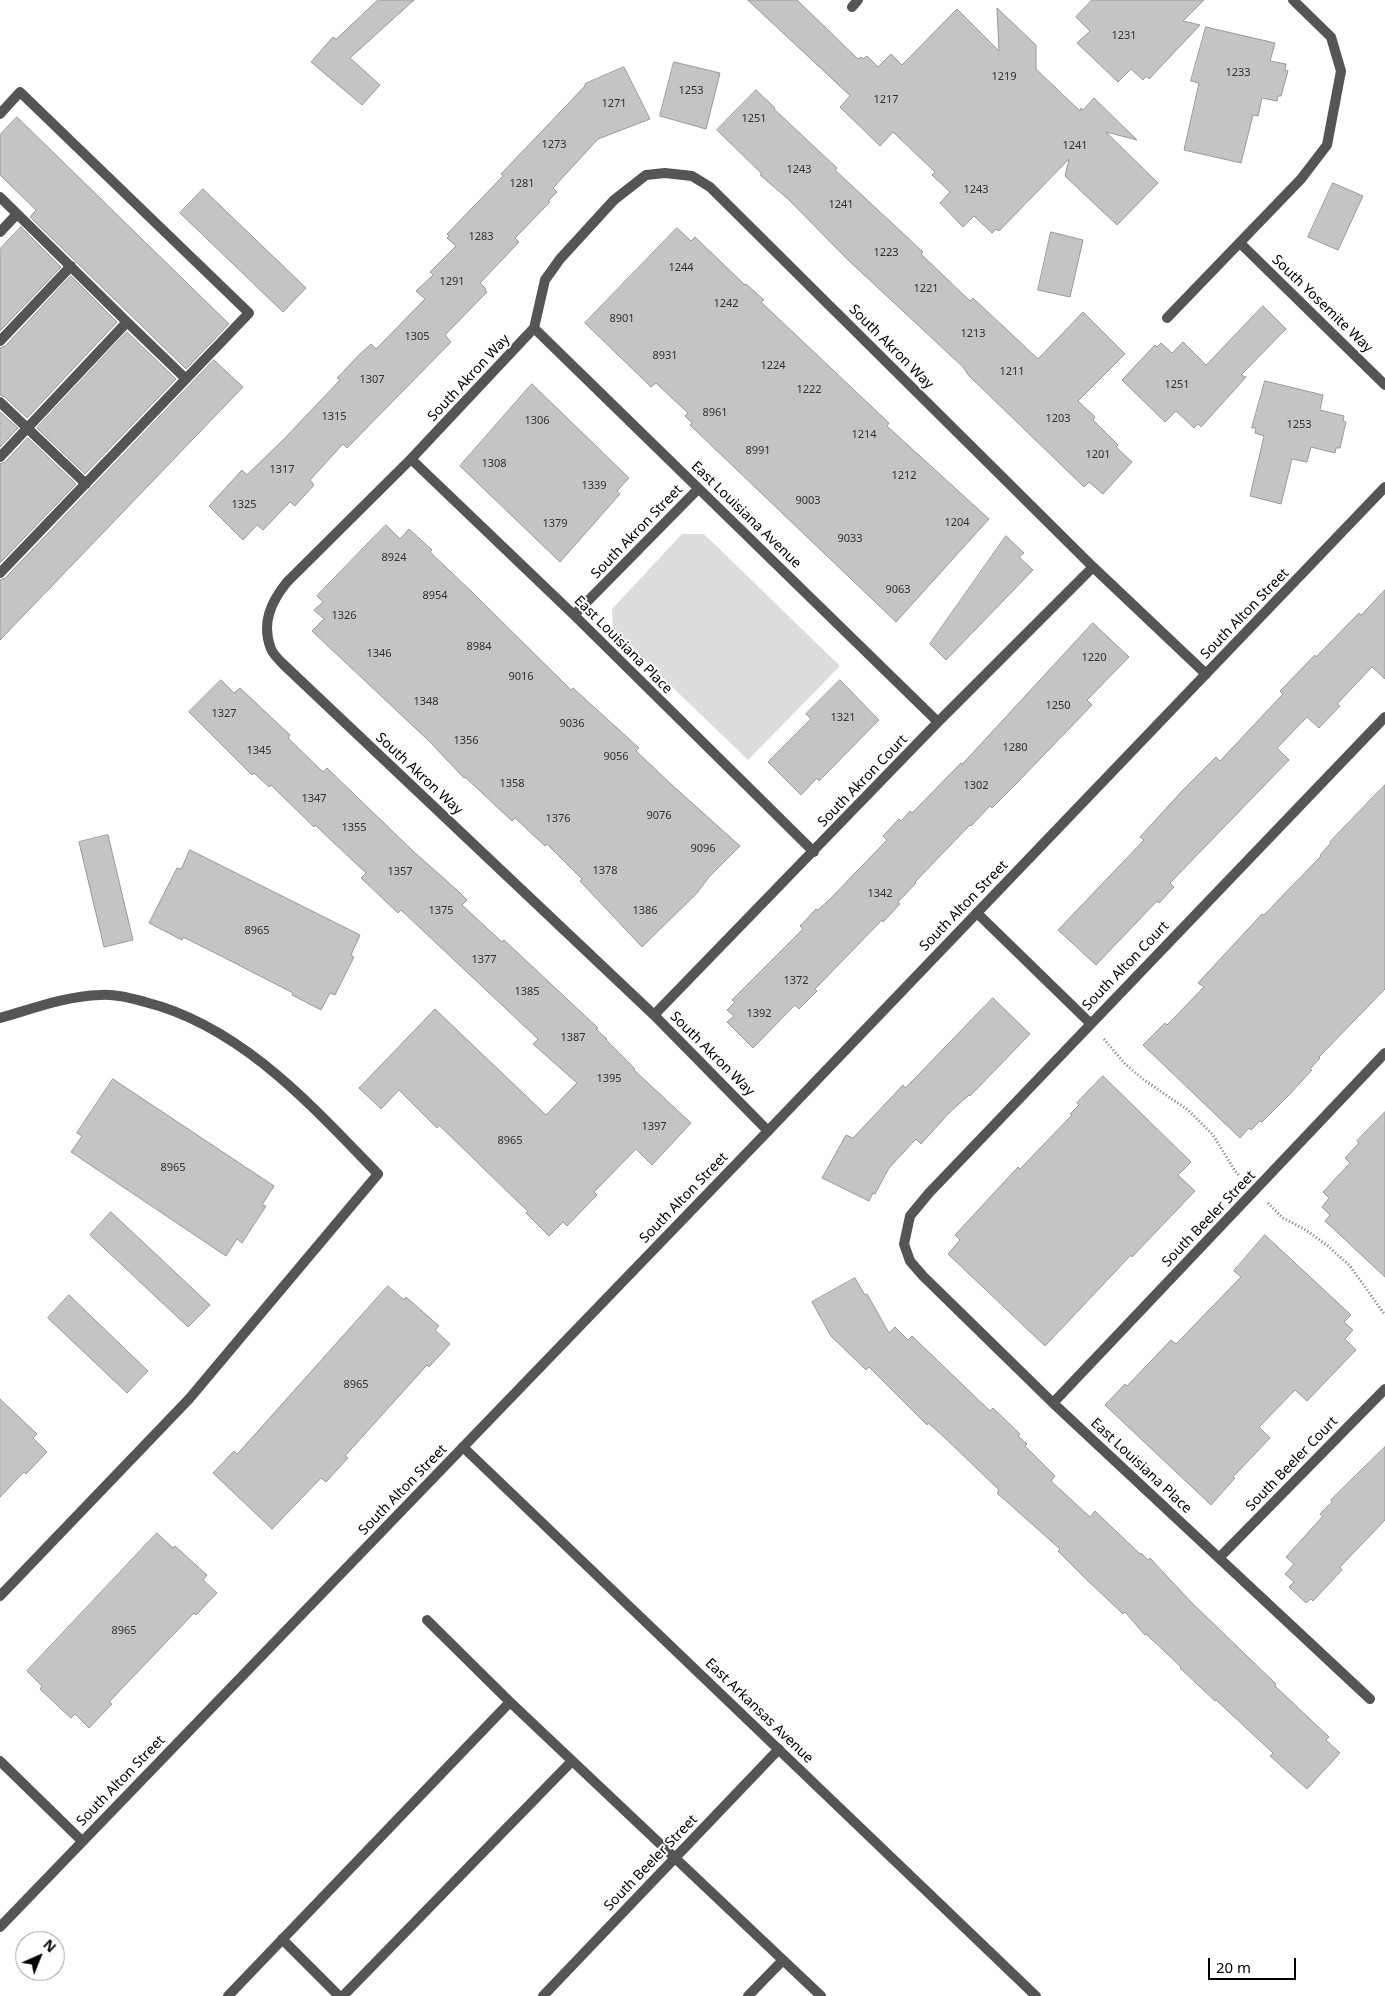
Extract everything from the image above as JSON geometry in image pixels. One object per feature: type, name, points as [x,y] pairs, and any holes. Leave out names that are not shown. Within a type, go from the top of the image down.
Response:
[{"type":"street","points":[[1167,318],[1301,179],[1327,144],[1341,71],[1332,36],[1293,0]]},
{"type":"street","points":[[0,114],[20,92],[249,313],[0,574]]},
{"type":"street","name":"South Akron Way","points":[[768,1131],[654,1016],[283,664],[271,650],[268,633],[268,618],[273,600],[287,582],[411,459],[534,328],[545,280],[560,259],[614,200],[646,175],[665,173],[692,176],[710,188],[1093,567],[1206,674]]},
{"type":"street","points":[[0,197],[186,379]]},
{"type":"street","points":[[0,232],[17,214]]},
{"type":"street","name":"South Yosemite Way","points":[[1240,243],[1385,384]]},
{"type":"street","points":[[0,340],[71,266]]},
{"type":"street","points":[[0,458],[127,322]]},
{"type":"street","name":"East Louisiana Avenue","points":[[534,328],[938,722]]},
{"type":"street","points":[[0,402],[86,484]]},
{"type":"street","name":"East Louisiana Place","points":[[411,459],[574,615],[814,852]]},
{"type":"street","name":"South Alton Street","points":[[0,1926],[464,1447],[1385,487]]},
{"type":"street","name":"South Akron Street","points":[[574,615],[698,489]]},
{"type":"street","name":"South Akron Court","points":[[654,1016],[938,722],[1093,567]]},
{"type":"street","name":"South Alton Court","points":[[904,1244],[910,1216],[936,1186],[1090,1023],[1385,718]]},
{"type":"street","points":[[977,913],[1090,1023]]},
{"type":"street","points":[[0,1018],[66,1000],[100,995],[122,996],[180,1013],[238,1045],[272,1071],[313,1108],[378,1174],[189,1399],[0,1596]]},
{"type":"street","name":"South Beeler Street","points":[[1053,1403],[1385,1053]]},
{"type":"street","name":"East Louisiana Place","points":[[904,1244],[910,1261],[923,1276],[1053,1403],[1370,1699]]},
{"type":"street","name":"South Beeler Court","points":[[1220,1558],[1385,1388]]},
{"type":"street","name":"East Arkansas Avenue","points":[[464,1447],[1036,1996]]},
{"type":"street","points":[[427,1620],[510,1702],[821,1996]]},
{"type":"street","points":[[228,1996],[510,1702]]},
{"type":"street","name":"South Beeler Street","points":[[543,1996],[779,1749]]},
{"type":"street","points":[[0,1761],[82,1841]]},
{"type":"street","points":[[282,1939],[341,1996],[572,1761]]},
{"type":"street","points":[[748,1996],[783,1960]]},
{"type":"path","points":[[1090,1023],[1125,1064],[1144,1080],[1188,1110],[1213,1135],[1235,1172],[1283,1218],[1320,1240],[1350,1266],[1385,1315]]},
{"type":"shaded area","points":[[682,534],[704,534],[840,666],[748,760],[613,630],[612,609]]},
{"type":"building","points":[[378,0],[414,0],[350,58],[380,85],[362,105],[311,62],[333,37],[336,39]]},
{"type":"building","points":[[748,0],[797,0],[858,59],[861,57],[863,59],[867,56],[878,67],[891,54],[902,65],[957,9],[999,51],[997,8],[1036,45],[1036,69],[1080,111],[1081,108],[1083,110],[1094,98],[1137,140],[1106,132],[1158,183],[1117,225],[1065,176],[1069,159],[999,231],[996,229],[992,233],[974,216],[963,227],[940,203],[950,192],[932,175],[935,172],[893,132],[880,146],[840,107],[850,96]]},
{"type":"building","points":[[1092,0],[1204,0],[1183,21],[1200,25],[1149,79],[1146,76],[1143,80],[1131,69],[1118,82],[1077,43],[1090,31],[1076,17]]},
{"type":"building","points":[[1206,27],[1275,43],[1270,61],[1286,64],[1285,70],[1288,71],[1281,96],[1278,96],[1277,101],[1262,98],[1258,116],[1253,115],[1241,163],[1184,150],[1199,83],[1191,81]]},
{"type":"building","points":[[674,62],[720,73],[706,129],[660,116]]},
{"type":"building","points":[[624,67],[650,119],[598,139],[553,188],[557,192],[548,201],[550,202],[515,238],[519,242],[480,283],[487,292],[445,335],[451,342],[347,448],[343,444],[310,480],[314,485],[295,506],[290,502],[263,530],[257,525],[243,540],[209,506],[242,470],[247,475],[285,438],[340,380],[337,378],[360,354],[371,344],[376,349],[425,299],[416,291],[433,275],[430,272],[456,246],[447,238],[449,236],[447,234],[503,176],[501,174],[585,84]]},
{"type":"building","points":[[756,90],[837,168],[835,170],[923,252],[921,254],[970,301],[973,298],[1038,359],[1083,312],[1125,354],[1078,401],[1095,417],[1093,420],[1118,445],[1116,447],[1132,462],[1103,494],[1089,482],[1084,487],[969,376],[963,367],[847,259],[788,199],[760,175],[762,174],[717,130]]},
{"type":"building","points":[[17,117],[229,324],[186,369],[30,217],[36,210],[0,175],[0,135]]},
{"type":"building","points":[[1333,183],[1363,196],[1338,250],[1308,237]]},
{"type":"building","points":[[203,189],[306,288],[283,312],[180,213]]},
{"type":"building","points":[[21,227],[61,267],[0,331],[0,249]]},
{"type":"building","points":[[677,228],[691,241],[695,237],[745,285],[764,300],[761,302],[889,423],[887,426],[989,519],[896,622],[690,425],[692,423],[685,416],[688,413],[656,383],[651,387],[585,323]]},
{"type":"building","points":[[1051,232],[1083,240],[1070,297],[1038,290]]},
{"type":"building","points":[[71,276],[117,322],[27,418],[5,397],[0,395],[0,348],[5,346]]},
{"type":"building","points":[[1263,306],[1286,329],[1241,375],[1246,377],[1201,427],[1198,424],[1194,428],[1176,411],[1165,422],[1122,380],[1155,345],[1157,347],[1161,343],[1172,353],[1183,342],[1206,365]]},
{"type":"building","points":[[127,332],[176,379],[85,474],[37,428]]},
{"type":"building","points":[[214,360],[243,387],[0,640],[0,580],[5,578]]},
{"type":"building","points":[[1265,381],[1323,395],[1320,410],[1344,416],[1343,421],[1346,422],[1340,448],[1336,448],[1335,453],[1311,447],[1307,462],[1292,459],[1281,504],[1250,496],[1264,436],[1255,433],[1256,428],[1252,428]]},
{"type":"building","points":[[532,384],[629,478],[617,491],[620,494],[560,562],[460,466]]},
{"type":"building","points":[[0,412],[18,428],[0,447]]},
{"type":"building","points":[[28,438],[76,484],[0,563],[0,464],[5,462]]},
{"type":"building","points":[[386,525],[400,539],[409,529],[432,550],[430,552],[571,690],[573,688],[639,748],[636,751],[740,846],[709,877],[697,893],[642,947],[580,881],[582,879],[547,844],[545,846],[515,818],[512,821],[464,778],[430,742],[312,631],[324,619],[314,610],[323,602],[317,596]]},
{"type":"building","points":[[1006,536],[1024,553],[1019,557],[1033,570],[946,660],[930,644]]},
{"type":"building","points":[[1385,590],[1385,679],[1372,667],[1337,704],[1340,706],[1319,728],[1307,717],[1277,748],[1289,760],[1170,883],[1174,887],[1159,903],[1157,901],[1096,965],[1058,930],[1144,840],[1140,837],[1182,791],[1216,757],[1220,761],[1283,694],[1280,691],[1315,655],[1316,657],[1359,613],[1361,615]]},
{"type":"building","points":[[1093,623],[1129,657],[1087,700],[1092,705],[992,808],[990,806],[970,825],[915,882],[898,902],[900,904],[815,989],[817,991],[799,1009],[795,1005],[753,1048],[727,1022],[734,1016],[727,1010],[735,1002],[732,1000],[803,929],[800,926],[816,909],[818,910],[828,901],[887,840],[883,836],[899,819],[901,821],[910,811],[912,813],[962,764]]},
{"type":"building","points":[[221,680],[234,693],[240,688],[290,735],[288,738],[323,772],[327,768],[414,852],[457,890],[467,900],[462,905],[502,942],[504,940],[598,1028],[596,1029],[634,1070],[691,1123],[652,1165],[636,1149],[594,1192],[597,1195],[567,1226],[563,1222],[549,1236],[526,1213],[528,1211],[439,1125],[437,1128],[399,1090],[381,1109],[359,1088],[435,1009],[546,1115],[577,1083],[533,1044],[538,1039],[401,910],[398,913],[361,878],[366,873],[315,825],[314,827],[271,785],[269,787],[254,773],[252,775],[189,712]]},
{"type":"building","points":[[840,680],[879,720],[819,781],[817,778],[801,795],[768,762],[811,719],[806,714]]},
{"type":"building","points":[[1385,785],[1385,989],[1319,1057],[1310,1069],[1312,1070],[1288,1096],[1262,1122],[1260,1121],[1251,1130],[1249,1128],[1240,1138],[1143,1045],[1165,1023],[1167,1025],[1204,987],[1198,983],[1262,914],[1264,915],[1321,856],[1330,842]]},
{"type":"building","points":[[108,835],[133,940],[104,947],[79,842]]},
{"type":"building","points":[[190,850],[360,935],[351,955],[354,957],[335,995],[330,993],[321,1010],[292,995],[293,993],[223,957],[183,937],[182,940],[149,923],[177,868],[181,869]]},
{"type":"building","points":[[993,998],[1030,1034],[970,1096],[950,1112],[921,1144],[916,1139],[889,1168],[875,1194],[873,1193],[869,1201],[822,1178],[846,1135],[853,1138],[903,1085],[905,1088]]},
{"type":"building","points":[[1103,1076],[1191,1162],[1178,1175],[1195,1191],[1045,1346],[948,1254],[960,1240],[955,1235],[1018,1167],[1020,1169],[1072,1115],[1070,1114],[1079,1105],[1077,1103]]},
{"type":"building","points":[[113,1079],[274,1186],[262,1205],[266,1206],[242,1243],[237,1239],[226,1256],[71,1152],[82,1136],[77,1133]]},
{"type":"building","points":[[1385,1112],[1385,1277],[1325,1221],[1330,1215],[1322,1207],[1329,1198],[1323,1192],[1350,1163],[1345,1158],[1359,1143],[1357,1141]]},
{"type":"building","points":[[111,1212],[210,1305],[188,1327],[90,1235]]},
{"type":"building","points":[[1265,1235],[1351,1315],[1344,1322],[1353,1330],[1345,1339],[1356,1350],[1307,1401],[1295,1390],[1259,1427],[1270,1438],[1233,1477],[1235,1478],[1211,1505],[1105,1405],[1125,1384],[1127,1386],[1171,1340],[1176,1344],[1241,1277],[1234,1271]]},
{"type":"building","points":[[855,1278],[865,1295],[867,1294],[889,1333],[895,1327],[908,1340],[912,1336],[990,1411],[993,1408],[1020,1434],[1018,1436],[1027,1444],[1025,1446],[1055,1476],[1051,1481],[1090,1517],[1095,1511],[1140,1554],[1148,1560],[1150,1558],[1191,1602],[1276,1684],[1275,1686],[1329,1737],[1326,1740],[1340,1753],[1307,1789],[1270,1756],[1273,1753],[1145,1635],[1125,1612],[1123,1614],[1087,1580],[1058,1551],[1060,1549],[997,1493],[999,1490],[943,1436],[928,1423],[927,1425],[869,1367],[866,1370],[831,1336],[812,1302]]},
{"type":"building","points":[[388,1286],[404,1300],[406,1297],[439,1326],[435,1330],[450,1344],[429,1367],[427,1365],[345,1456],[348,1458],[326,1482],[321,1478],[272,1529],[213,1473],[234,1451],[237,1454]]},
{"type":"building","points":[[69,1295],[148,1371],[127,1393],[48,1318]]},
{"type":"building","points":[[0,1399],[37,1434],[33,1438],[47,1452],[0,1497]]},
{"type":"building","points":[[1385,1447],[1385,1520],[1340,1567],[1342,1570],[1313,1601],[1311,1599],[1306,1603],[1289,1587],[1294,1582],[1285,1574],[1294,1564],[1286,1557],[1323,1516],[1320,1514],[1332,1502],[1331,1500]]},
{"type":"building","points":[[157,1533],[173,1548],[175,1546],[207,1575],[203,1580],[217,1593],[196,1615],[194,1613],[109,1702],[112,1704],[89,1728],[75,1714],[71,1718],[61,1709],[40,1689],[42,1686],[27,1671]]}]
